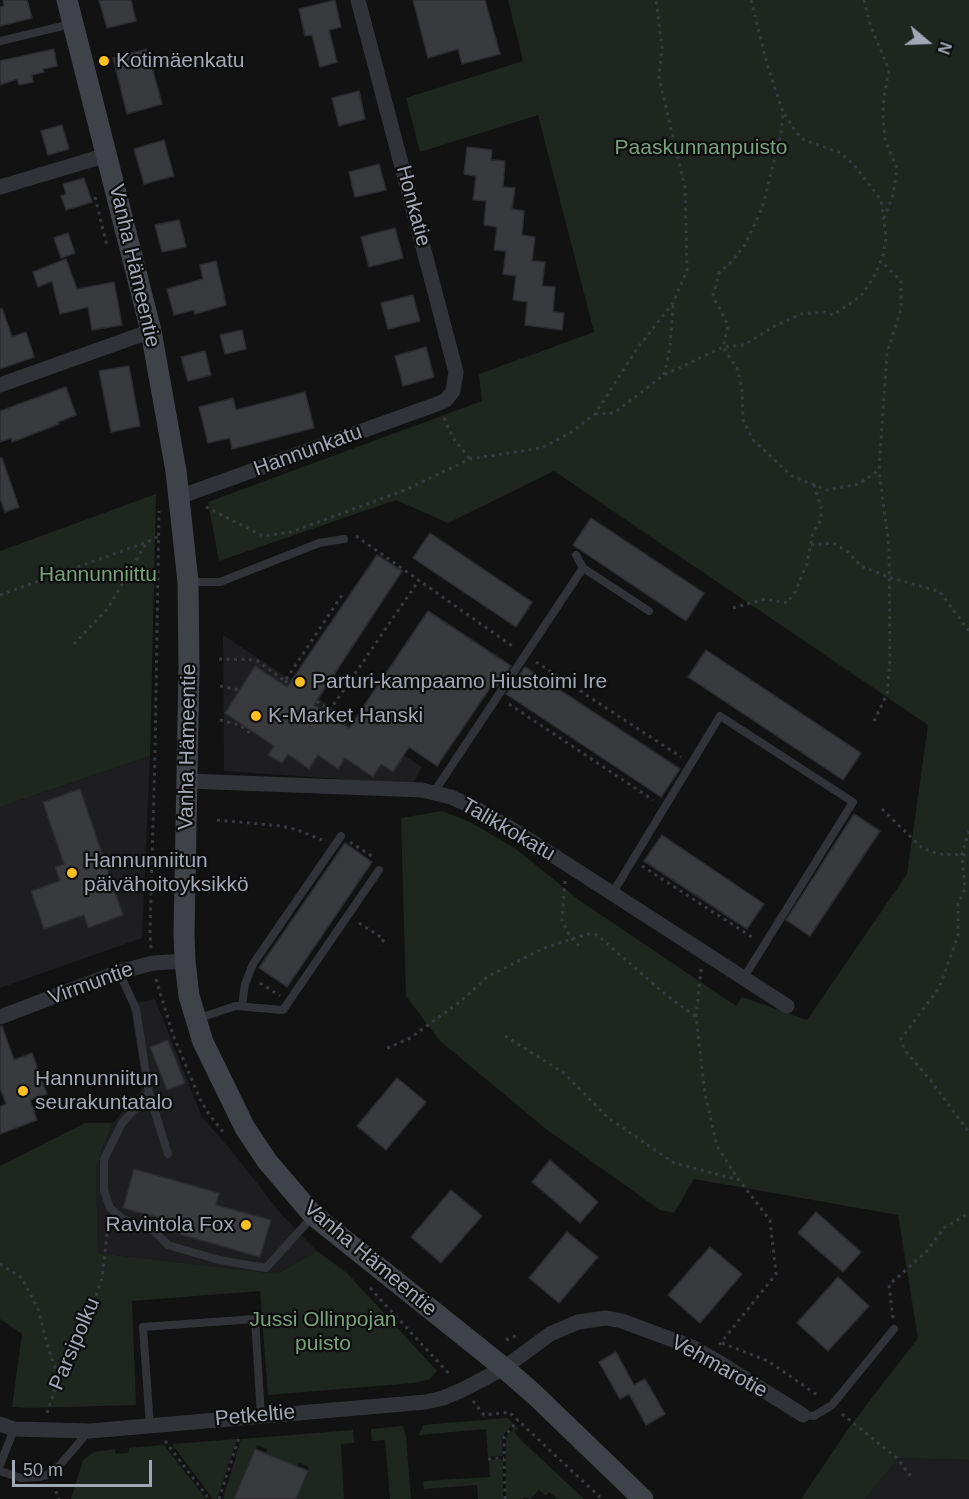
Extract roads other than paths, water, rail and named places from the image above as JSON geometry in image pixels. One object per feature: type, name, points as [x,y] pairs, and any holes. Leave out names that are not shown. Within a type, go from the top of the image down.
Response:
[{"type":"street","name":"Vanha Hämeentie","points":[[67,0],[151,331],[179,497],[188,582],[189,668],[184,934],[189,996],[195,1019],[214,1068],[245,1128],[267,1161],[313,1215],[504,1368],[643,1499]]},
{"type":"street","name":"Honkatie","points":[[358,0],[456,372],[453,391],[440,409]]},
{"type":"street","points":[[0,187],[107,155]]},
{"type":"street","points":[[0,385],[151,331]]},
{"type":"street","name":"Hannunkatu","points":[[179,497],[440,409]]},
{"type":"street","name":"Talikkokatu","points":[[188,781],[434,792],[477,809],[566,863],[787,1006]]},
{"type":"street","name":"Virmuntie","points":[[0,1017],[120,972],[153,963],[185,961]]},
{"type":"street","name":"Vehmarotie","points":[[504,1368],[550,1334],[578,1322],[606,1318],[622,1321],[692,1347],[802,1415]]},
{"type":"street","name":"Petkeltie","points":[[7,1427],[46,1431],[90,1431],[426,1402],[462,1390],[504,1368]]},
{"type":"lane","points":[[0,41],[73,23]]},
{"type":"lane","points":[[188,582],[220,582],[318,543],[344,539]]},
{"type":"lane","points":[[576,555],[583,568],[649,611]]},
{"type":"lane","points":[[434,792],[583,568]]},
{"type":"lane","points":[[612,894],[720,716],[853,801],[743,979]]},
{"type":"lane","points":[[242,1005],[248,975],[253,964],[342,836]]},
{"type":"lane","points":[[195,1019],[242,1005],[283,1010],[379,866]]},
{"type":"lane","points":[[120,972],[136,1009],[149,1093],[168,1154]]},
{"type":"lane","points":[[149,1093],[122,1123],[104,1159],[104,1190],[110,1208],[123,1219],[154,1232],[168,1245],[219,1260],[266,1268],[313,1215]]},
{"type":"lane","points":[[150,1426],[143,1327],[255,1319],[261,1416]]},
{"type":"lane","points":[[802,1415],[814,1416],[832,1405],[894,1329]]},
{"type":"lane","points":[[0,1465],[7,1427]]},
{"type":"lane","points":[[0,1471],[21,1478],[39,1478],[47,1475],[59,1466],[90,1431]]},
{"type":"place","name":"Kotimäenkatu","points":[[104,61]]},
{"type":"place","name":"Parturi-kampaamo Hiustoimi Ire","points":[[300,682]]},
{"type":"place","name":"K-Market Hanski","points":[[256,716]]},
{"type":"place","name":"Hannunniitun päivähoitoyksikkö","points":[[72,873]]},
{"type":"place","name":"Hannunniitun seurakuntatalo","points":[[23,1091]]},
{"type":"place","name":"Ravintola Fox","points":[[246,1225]]},
{"type":"park label","name":"Paaskunnanpuisto","points":[[701,148]]},
{"type":"park label","name":"Hannunniittu","points":[[98,575]]},
{"type":"park label","name":"Jussi Ollinpojan puisto","points":[[323,1332]]}]
